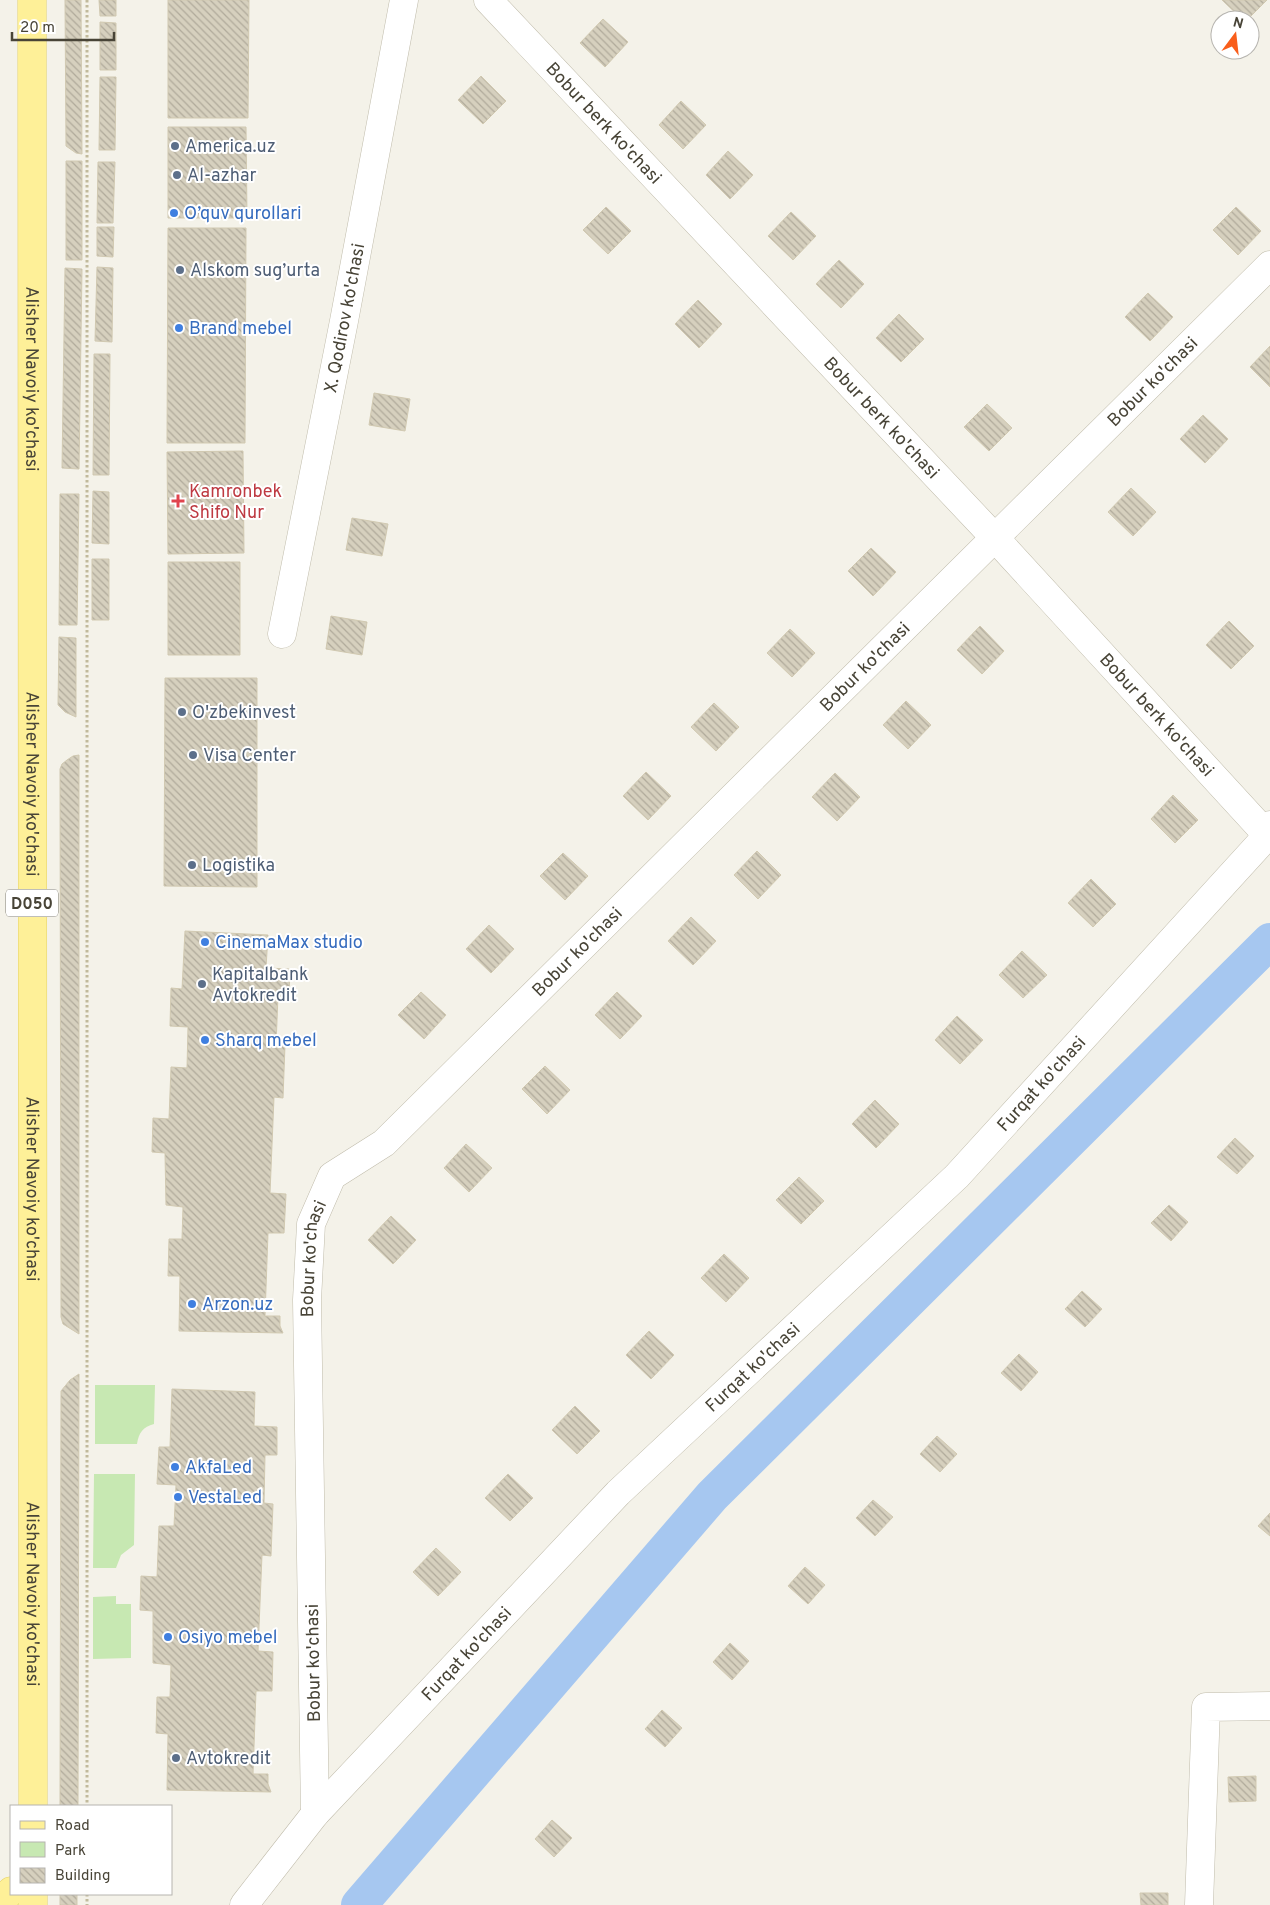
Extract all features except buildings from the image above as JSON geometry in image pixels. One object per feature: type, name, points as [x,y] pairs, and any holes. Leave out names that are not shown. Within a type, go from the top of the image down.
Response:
[{"type":"main road","name":"Alisher Navoiy ko'chasi","points":[[32,0],[33,1805]]},
{"type":"main road","points":[[0,1903],[10,1892]]},
{"type":"street","name":"X. Qodirov ko'chasi","points":[[282,634],[346,311],[404,0]]},
{"type":"street","name":"Bobur berk ko'chasi","points":[[488,0],[995,538],[1269,833]]},
{"type":"street","name":"Bobur ko'chasi","points":[[315,1814],[307,1300],[310,1224],[332,1176],[384,1143],[1270,265]]},
{"type":"street","name":"Furqat ko'chasi","points":[[244,1905],[315,1814],[618,1493],[957,1176],[1269,833]]},
{"type":"street","points":[[1200,1905],[1206,1707],[1270,1706]]},
{"type":"path","points":[[87,0],[87,1805]]},
{"type":"green space","points":[[95,1385],[155,1385],[154,1424],[142,1431],[137,1444],[95,1444]]},
{"type":"green space","points":[[94,1474],[135,1474],[134,1545],[121,1555],[116,1568],[93,1568]]},
{"type":"green space","points":[[116,1596],[116,1604],[131,1604],[131,1658],[93,1659],[93,1597]]},
{"type":"waterway","points":[[359,1905],[712,1496],[1270,941]]},
{"type":"place","name":"America.uz","points":[[175,146]]},
{"type":"place","name":"Al-azhar","points":[[177,175]]},
{"type":"place","name":"O’quv qurollari","points":[[174,213]]},
{"type":"place","name":"Alskom sug’urta","points":[[180,270]]},
{"type":"place","name":"Brand mebel","points":[[179,328]]},
{"type":"place","name":"Kamronbek Shifo Nur","points":[[178,501]]},
{"type":"place","name":"O'zbekinvest","points":[[182,712]]},
{"type":"place","name":"Visa Center","points":[[193,755]]},
{"type":"place","name":"Logistika","points":[[192,865]]},
{"type":"place","name":"CinemaMax studio","points":[[205,942]]},
{"type":"place","name":"Kapitalbank Avtokredit","points":[[202,984]]},
{"type":"place","name":"Sharq mebel","points":[[205,1040]]},
{"type":"place","name":"Arzon.uz","points":[[192,1304]]},
{"type":"place","name":"AkfaLed","points":[[175,1467]]},
{"type":"place","name":"VestaLed","points":[[178,1497]]},
{"type":"place","name":"Osiyo mebel","points":[[168,1637]]},
{"type":"place","name":"Avtokredit","points":[[176,1758]]}]
